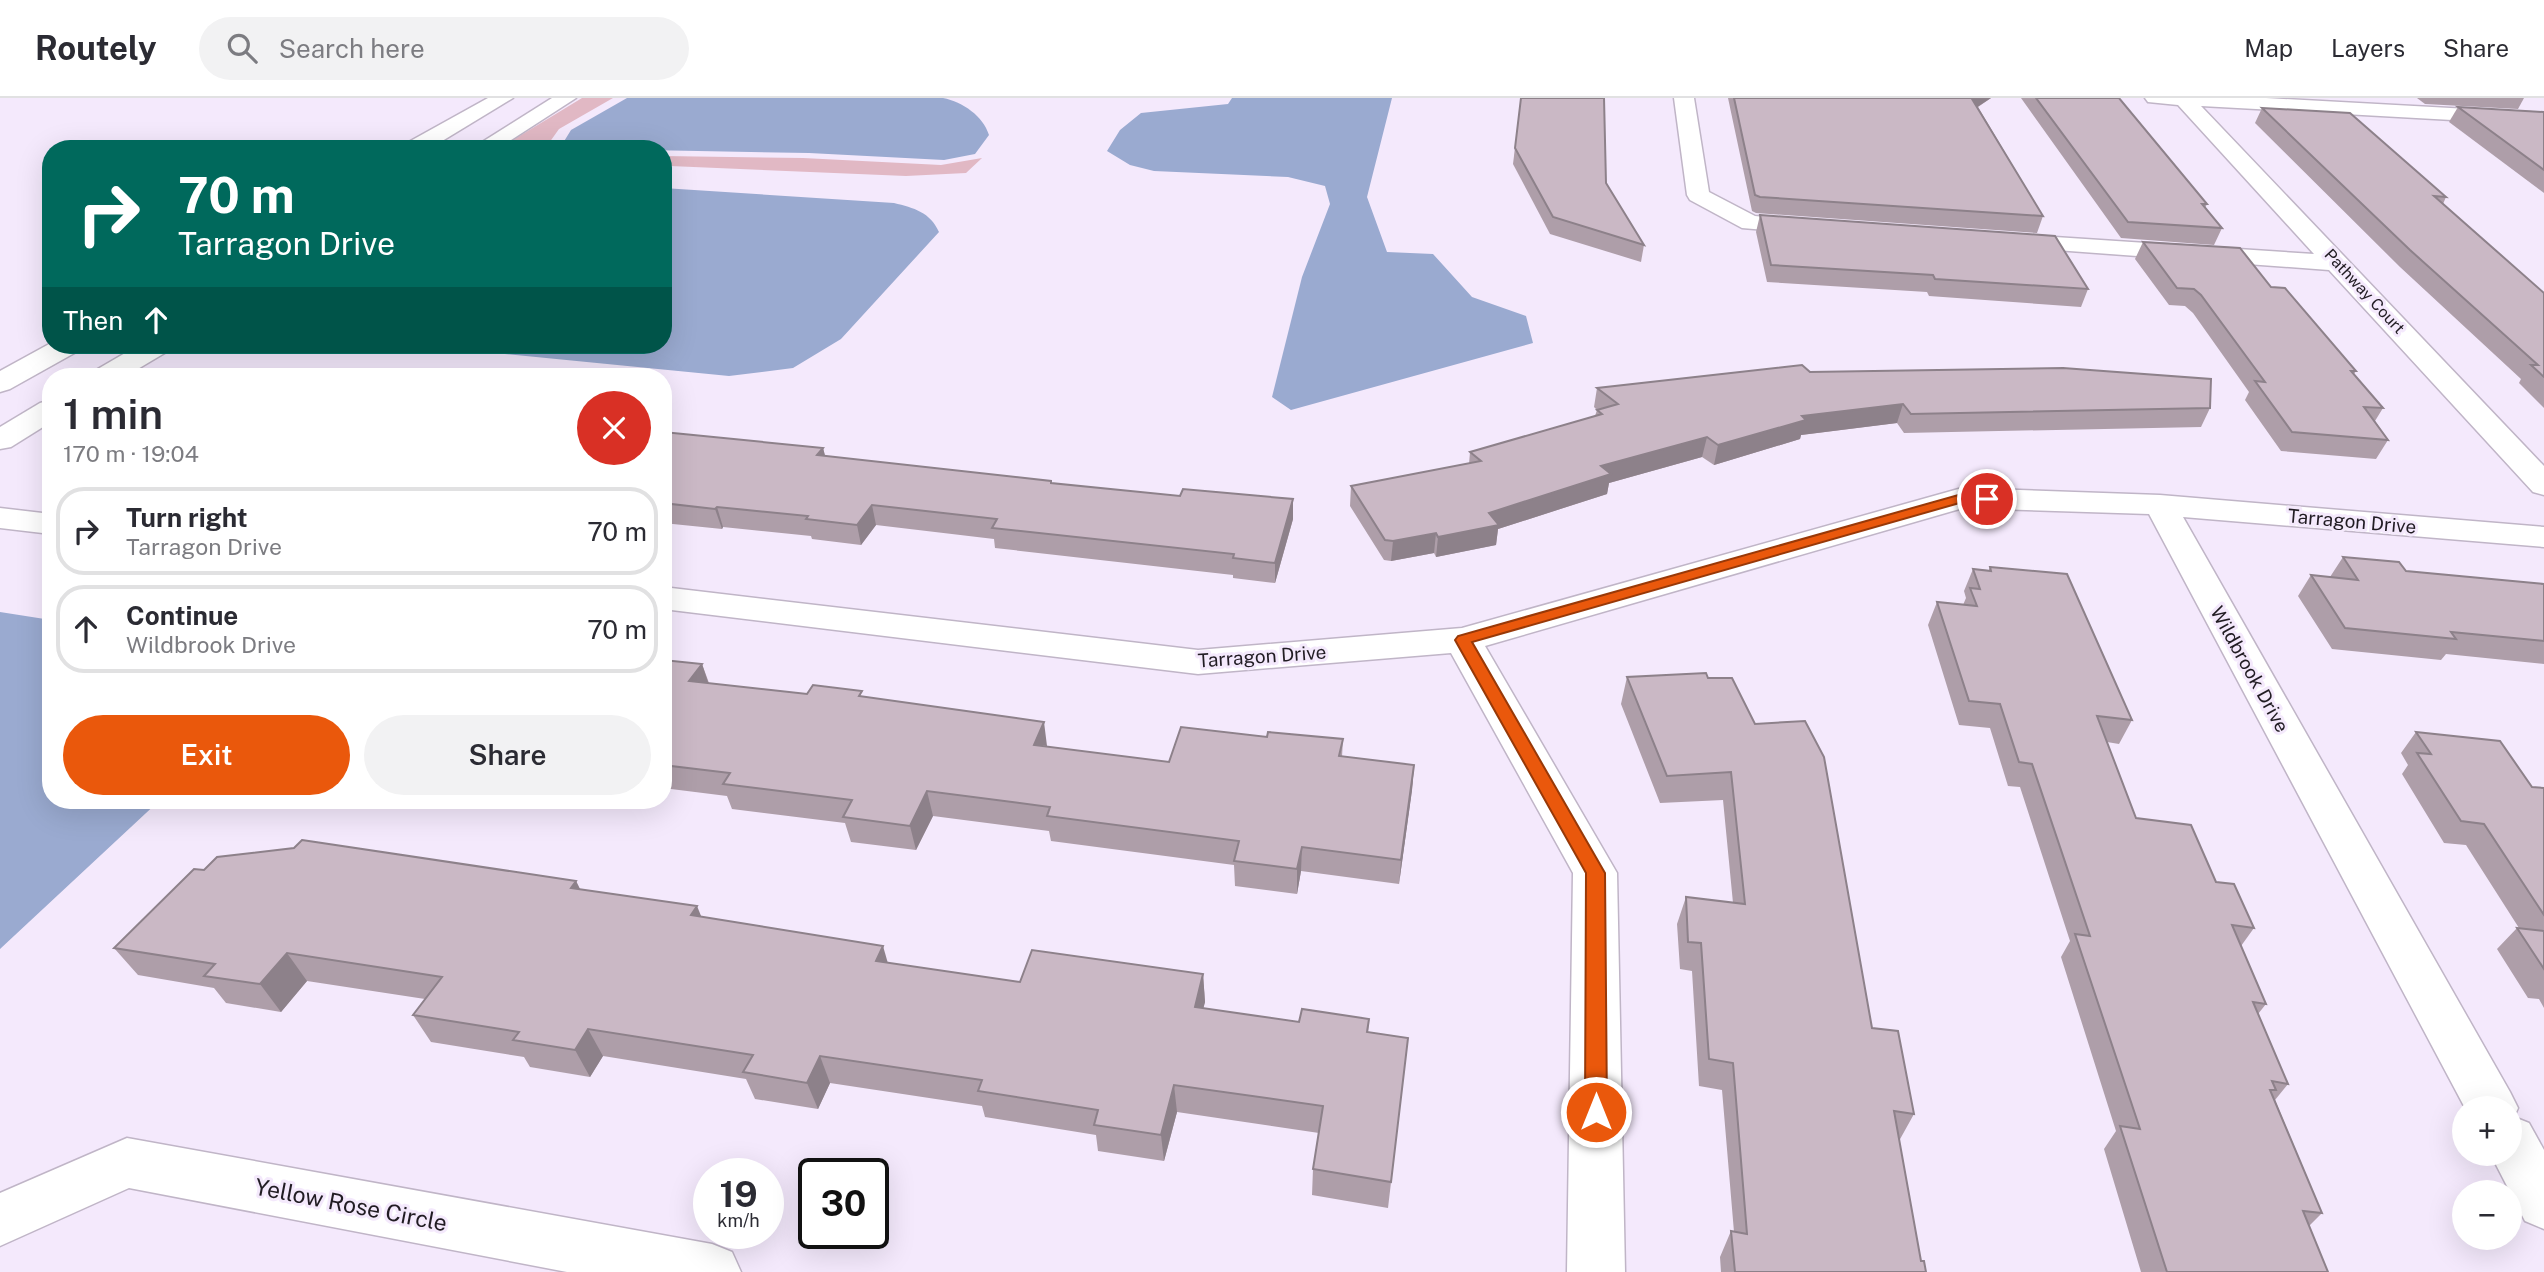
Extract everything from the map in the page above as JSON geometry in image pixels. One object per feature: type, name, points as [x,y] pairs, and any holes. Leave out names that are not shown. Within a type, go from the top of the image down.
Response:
[{"type":"street","points":[[429,140],[503,98]]},
{"type":"street","points":[[497,140],[566,98]]},
{"type":"street","points":[[1684,98],[1698,195],[1750,223],[1832,229]]},
{"type":"street","points":[[2155,98],[2326,102],[2544,119]]},
{"type":"street","name":"Pathway Court","points":[[2184,100],[2544,485]]},
{"type":"street","points":[[1983,239],[2339,263]]},
{"type":"street","points":[[0,383],[52,354]]},
{"type":"street","points":[[119,368],[143,354]]},
{"type":"street","points":[[0,440],[42,414]]},
{"type":"street","name":"Tarragon Drive","points":[[672,599],[1198,662],[1463,640],[1962,498],[2160,505],[2544,537]]},
{"type":"street","name":"Wildbrook Drive","points":[[2160,505],[2485,1096]]},
{"type":"street","points":[[0,518],[42,523]]},
{"type":"street","points":[[1463,640],[1595,873],[1596,1272]]},
{"type":"street","points":[[2522,1162],[2544,1203]]},
{"type":"street","name":"Yellow Rose Circle","points":[[0,1220],[127,1163],[712,1272]]},
{"type":"shaded area","points":[[582,98],[613,98],[559,129],[551,140],[513,140]]},
{"type":"shaded area","points":[[672,156],[803,158],[941,165],[982,158],[966,173],[906,176],[672,166]]},
{"type":"water","points":[[627,98],[943,98],[971,111],[982,122],[989,135],[975,154],[944,160],[809,153],[672,150],[672,140],[565,140],[571,130]]},
{"type":"water","points":[[1232,98],[1392,98],[1367,197],[1387,252],[1433,254],[1472,297],[1526,316],[1533,343],[1291,410],[1272,397],[1302,277],[1330,204],[1325,186],[1288,177],[1154,171],[1130,165],[1107,151],[1120,130],[1141,113],[1228,104]]},
{"type":"water","points":[[672,189],[894,203],[926,215],[939,232],[841,339],[793,368],[729,376],[672,370],[672,368],[505,354],[672,354]]},
{"type":"water","points":[[0,612],[42,619],[42,809],[150,809],[0,949]]},
{"type":"building","points":[[1521,98],[1604,98],[1606,183],[1644,245],[1553,217],[1515,148]]},
{"type":"building","points":[[1734,98],[1973,98],[2043,216],[1760,197],[1755,195]]},
{"type":"building","points":[[2036,98],[2119,98],[2207,204],[2202,204],[2222,228],[2128,222]]},
{"type":"building","points":[[2458,107],[2544,112],[2544,170]]},
{"type":"building","points":[[2262,108],[2350,113],[2446,197],[2434,196],[2544,293],[2544,377],[2531,365],[2538,365],[2410,250]]},
{"type":"building","points":[[1760,215],[2055,236],[2088,289],[1935,279],[1933,275],[1771,265]]},
{"type":"building","points":[[2143,242],[2240,248],[2271,287],[2285,288],[2356,371],[2351,371],[2383,408],[2364,407],[2388,440],[2292,432],[2255,381],[2265,382],[2201,295],[2194,289],[2177,288]]},
{"type":"building","points":[[1802,365],[1810,372],[2063,368],[2211,379],[2210,408],[1911,414],[1903,404],[1802,416],[1806,420],[1718,445],[1707,437],[1601,466],[1611,474],[1489,513],[1499,525],[1438,537],[1436,533],[1385,540],[1351,486],[1481,461],[1470,452],[1602,414],[1597,410],[1618,404],[1597,388]]},
{"type":"building","points":[[672,433],[823,448],[817,455],[1051,483],[1180,496],[1183,489],[1293,499],[1275,563],[1233,558],[1234,554],[992,528],[997,519],[872,505],[857,525],[806,519],[808,516],[717,507],[715,509],[672,504]]},
{"type":"building","points":[[2343,557],[2399,562],[2406,571],[2544,584],[2544,641],[2451,632],[2456,639],[2345,628],[2311,575],[2358,580]]},
{"type":"building","points":[[1990,567],[2067,574],[2132,720],[2097,716],[2136,818],[2191,825],[2216,882],[2234,884],[2254,928],[2232,925],[2266,1004],[2253,1002],[2288,1084],[2272,1081],[2276,1090],[2270,1090],[2322,1213],[2303,1211],[2328,1272],[2167,1272],[2120,1126],[2140,1129],[2075,934],[2090,936],[2032,764],[2019,762],[2000,704],[1969,701],[1937,602],[1977,606],[1970,588],[1980,589],[1973,569],[1991,571]]},
{"type":"building","points":[[672,661],[702,664],[689,681],[807,694],[813,685],[862,691],[859,696],[1044,722],[1034,745],[1169,762],[1181,727],[1267,737],[1268,732],[1343,739],[1339,756],[1414,765],[1401,860],[1302,847],[1297,869],[1234,861],[1239,841],[1047,816],[1050,807],[927,791],[910,826],[843,817],[852,800],[723,784],[730,773],[672,766]]},
{"type":"building","points":[[1706,673],[1708,678],[1732,678],[1755,724],[1805,721],[1824,757],[1872,1028],[1898,1031],[1914,1114],[1894,1111],[1921,1261],[1924,1261],[1926,1272],[1735,1272],[1731,1231],[1747,1234],[1733,1063],[1709,1059],[1701,943],[1688,942],[1686,897],[1745,904],[1731,772],[1667,776],[1627,677]]},
{"type":"building","points":[[2416,732],[2500,741],[2532,787],[2544,788],[2544,915],[2484,824],[2461,821],[2417,753],[2431,754]]},
{"type":"building","points":[[302,840],[576,881],[571,888],[697,906],[691,915],[883,946],[876,961],[1020,982],[1032,950],[1203,974],[1195,1007],[1299,1022],[1302,1009],[1369,1019],[1367,1032],[1408,1038],[1391,1182],[1313,1169],[1323,1106],[1174,1085],[1161,1135],[1094,1125],[1098,1110],[978,1091],[982,1080],[820,1056],[807,1083],[743,1072],[753,1055],[588,1029],[575,1050],[513,1040],[519,1032],[413,1015],[442,977],[287,953],[260,984],[204,976],[215,964],[114,948],[194,869],[204,870],[217,857],[294,848]]},
{"type":"building","points":[[2517,928],[2544,931],[2544,969]]},
{"type":"route","points":[[1596,1112],[1595,873],[1463,640],[1962,498],[1987,499]]}]
